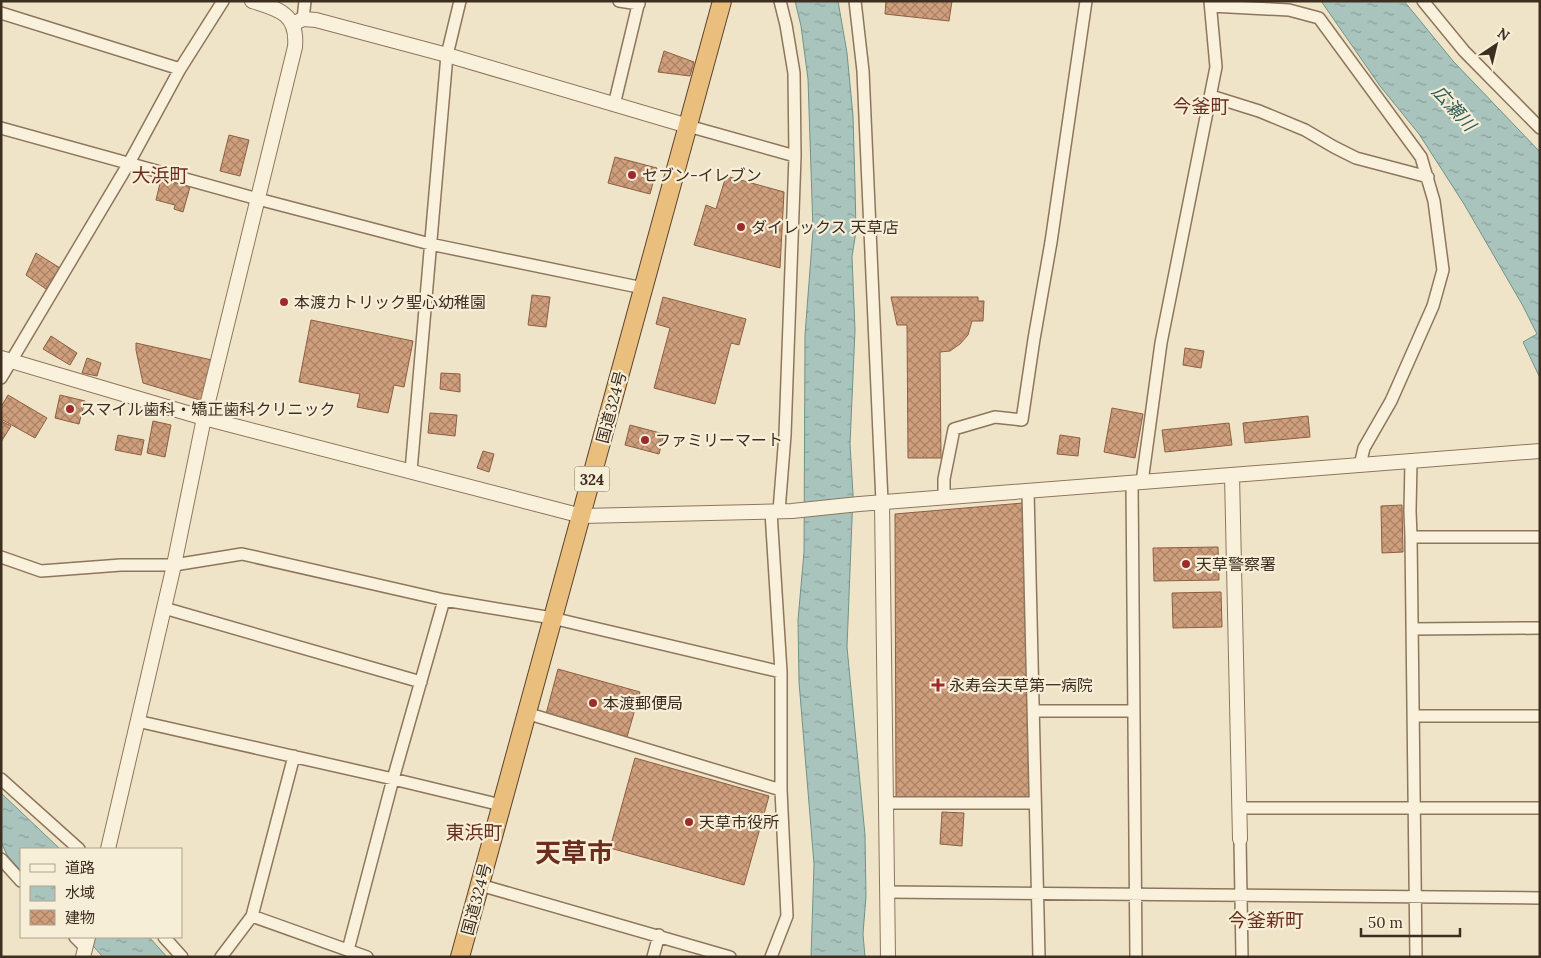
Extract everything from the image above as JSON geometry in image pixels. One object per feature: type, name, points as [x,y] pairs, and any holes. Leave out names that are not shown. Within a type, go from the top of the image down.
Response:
[{"type":"highway","name":"国道324号","points":[[460,957],[722,1]]},
{"type":"street","points":[[5,1],[1,14],[180,69]]},
{"type":"street","points":[[1,378],[6,360],[129,163],[180,69],[223,1]]},
{"type":"street","points":[[252,1],[273,7],[298,22],[316,20],[447,55],[794,156]]},
{"type":"street","points":[[108,848],[174,565],[204,418],[295,47],[298,22],[305,1]]},
{"type":"street","points":[[411,472],[447,55],[460,1]]},
{"type":"street","points":[[614,105],[639,3],[619,1]]},
{"type":"street","points":[[771,957],[787,916],[781,790],[781,511],[794,156],[794,73],[780,1]]},
{"type":"street","points":[[855,1],[864,71],[882,502],[888,957]]},
{"type":"street","points":[[944,497],[944,479],[954,429],[995,418],[1022,420],[1051,242],[1086,1]]},
{"type":"street","points":[[1422,1],[1464,51],[1540,128]]},
{"type":"street","points":[[1136,957],[1134,710],[1137,482],[1160,343],[1216,67],[1210,3],[1288,10],[1319,18],[1421,157],[1428,177],[1436,219],[1442,270],[1433,306],[1391,401],[1364,448],[1360,465]]},
{"type":"street","points":[[1211,96],[1259,111],[1305,130],[1356,158],[1428,177]]},
{"type":"street","points":[[1,128],[430,244],[643,288]]},
{"type":"street","points":[[6,360],[204,418],[582,516],[781,511],[1540,451]]},
{"type":"street","points":[[1410,461],[1416,957]]},
{"type":"street","points":[[1232,475],[1242,957]]},
{"type":"street","points":[[1028,491],[1039,957]]},
{"type":"street","points":[[1411,536],[1540,537]]},
{"type":"street","points":[[1,557],[41,571],[121,565],[174,565],[242,554],[444,600],[552,618],[781,672]]},
{"type":"street","points":[[348,950],[393,779],[444,600]]},
{"type":"street","points":[[164,608],[421,682]]},
{"type":"street","points":[[1412,629],[1540,628]]},
{"type":"street","points":[[1033,711],[1134,710]]},
{"type":"street","points":[[526,714],[781,790]]},
{"type":"street","points":[[1413,716],[1540,716]]},
{"type":"street","points":[[137,721],[501,805]]},
{"type":"street","points":[[221,957],[252,916],[294,756]]},
{"type":"street","points":[[1,779],[78,848]]},
{"type":"street","points":[[886,803],[1036,803]]},
{"type":"street","points":[[1239,808],[1540,808]]},
{"type":"street","points":[[1,859],[20,880]]},
{"type":"street","points":[[480,885],[730,957]]},
{"type":"street","points":[[887,892],[1540,898]]},
{"type":"street","points":[[252,916],[367,957]]},
{"type":"street","points":[[653,957],[659,935]]},
{"type":"street","points":[[165,938],[182,957]]},
{"type":"water","points":[[795,1],[838,1],[847,53],[853,116],[856,231],[852,257],[855,330],[850,444],[853,494],[847,647],[865,835],[866,896],[863,934],[865,957],[811,957],[814,864],[799,682],[798,620],[804,552],[805,335],[813,230],[808,79],[801,26]]},
{"type":"water","name":"広瀬川","points":[[1321,1],[1404,1],[1453,61],[1540,152],[1540,378],[1523,342],[1537,334],[1523,306],[1464,204],[1419,134],[1380,86]]},
{"type":"water","points":[[1,793],[59,848],[20,848],[20,870],[7,855],[1,842]]},
{"type":"water","points":[[86,938],[150,938],[167,957],[103,957]]},
{"type":"building","points":[[886,1],[952,1],[949,21],[885,14]]},
{"type":"building","points":[[664,51],[694,62],[690,76],[658,72]]},
{"type":"building","points":[[229,135],[249,140],[240,176],[220,171]]},
{"type":"building","name":"セブン-イレブン","points":[[615,157],[657,168],[650,194],[608,183]]},
{"type":"building","name":"ダイレックス 天草店","points":[[726,176],[784,192],[780,268],[694,245],[706,205],[716,209]]},
{"type":"building","points":[[161,179],[190,187],[183,212],[174,209],[175,205],[156,200]]},
{"type":"building","points":[[36,253],[60,268],[46,289],[26,275]]},
{"type":"building","points":[[532,295],[550,297],[546,327],[528,325]]},
{"type":"building","points":[[663,297],[746,319],[739,345],[731,343],[715,404],[654,388],[670,328],[656,324]]},
{"type":"building","points":[[891,297],[978,297],[978,301],[984,301],[983,321],[972,321],[968,335],[960,344],[950,351],[940,352],[941,458],[908,458],[907,325],[897,325]]},
{"type":"building","points":[[311,320],[413,341],[404,387],[394,385],[388,413],[357,407],[360,394],[299,382]]},
{"type":"building","points":[[51,336],[77,353],[70,365],[43,349]]},
{"type":"building","points":[[136,343],[212,360],[203,401],[143,383]]},
{"type":"building","points":[[1185,348],[1204,351],[1201,368],[1183,365]]},
{"type":"building","points":[[87,358],[101,363],[97,376],[82,373]]},
{"type":"building","points":[[441,373],[460,374],[460,392],[440,389]]},
{"type":"building","points":[[8,395],[47,418],[35,438],[1,419],[1,407]]},
{"type":"building","name":"スマイル歯科・矯正歯科クリニック","points":[[60,395],[85,401],[79,424],[55,418]]},
{"type":"building","points":[[1112,408],[1143,414],[1135,458],[1104,452]]},
{"type":"building","points":[[430,413],[457,415],[455,436],[428,433]]},
{"type":"building","points":[[1308,416],[1310,437],[1245,443],[1243,423]]},
{"type":"building","points":[[1,421],[11,426],[1,442]]},
{"type":"building","points":[[153,421],[171,425],[165,457],[147,453]]},
{"type":"building","points":[[1229,423],[1232,445],[1165,452],[1162,430]]},
{"type":"building","name":"ファミリーマート","points":[[630,425],[664,434],[659,454],[625,445]]},
{"type":"building","points":[[118,435],[144,440],[141,455],[115,450]]},
{"type":"building","points":[[1060,435],[1080,438],[1078,456],[1057,454]]},
{"type":"building","points":[[483,451],[494,454],[489,472],[477,468]]},
{"type":"building","name":"永寿会天草第一病院","points":[[1023,503],[1030,797],[896,798],[895,514]]},
{"type":"building","points":[[1402,505],[1403,552],[1382,553],[1381,506]]},
{"type":"building","name":"天草警察署","points":[[1218,547],[1219,580],[1154,581],[1153,548]]},
{"type":"building","name":"天草警察署","points":[[1221,592],[1222,627],[1173,628],[1172,593]]},
{"type":"building","name":"本渡郵便局","points":[[558,669],[640,692],[627,737],[546,714]]},
{"type":"building","name":"天草市役所","points":[[635,758],[769,796],[744,885],[610,848]]},
{"type":"building","points":[[942,812],[964,813],[962,846],[940,844]]},
{"type":"place","name":"セブン-イレブン","points":[[632,175]]},
{"type":"place","name":"ダイレックス 天草店","points":[[741,227]]},
{"type":"place","name":"本渡カトリック聖心幼稚園","points":[[284,302]]},
{"type":"place","name":"スマイル歯科・矯正歯科クリニック","points":[[70,409]]},
{"type":"place","name":"ファミリーマート","points":[[645,440]]},
{"type":"place","name":"天草警察署","points":[[1186,564]]},
{"type":"place","name":"永寿会天草第一病院","points":[[938,685]]},
{"type":"place","name":"本渡郵便局","points":[[593,703]]},
{"type":"place","name":"天草市役所","points":[[689,822]]},
{"type":"district","name":"今釜町","points":[[1201,106]]},
{"type":"district","name":"大浜町","points":[[160,175]]},
{"type":"district","name":"東浜町","points":[[474,832]]},
{"type":"district","name":"天草市","points":[[574,852]]},
{"type":"district","name":"今釜新町","points":[[1266,920]]}]
